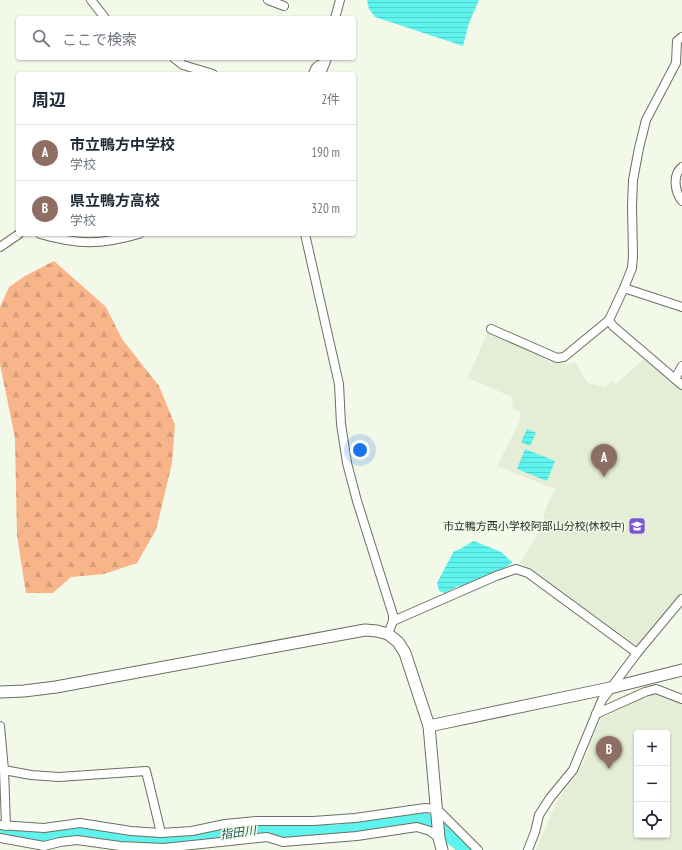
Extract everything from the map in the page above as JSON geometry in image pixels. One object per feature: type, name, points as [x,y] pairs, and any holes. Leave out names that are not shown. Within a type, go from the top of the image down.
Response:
[{"type":"street","points":[[91,0],[103,16]]},
{"type":"street","points":[[268,0],[284,6]]},
{"type":"street","points":[[336,16],[340,0]]},
{"type":"street","points":[[491,328],[557,358],[564,357],[609,320],[632,268],[633,180],[638,148],[646,120],[679,64],[677,41],[682,37]]},
{"type":"street","points":[[177,60],[184,65],[207,72]]},
{"type":"street","points":[[313,72],[315,67],[326,61]]},
{"type":"street","points":[[322,72],[326,61]]},
{"type":"street","points":[[682,167],[676,174],[675,185],[682,201]]},
{"type":"street","points":[[0,247],[16,236]]},
{"type":"street","points":[[48,236],[74,242],[92,242],[131,236]]},
{"type":"street","points":[[305,236],[339,384],[341,424],[347,463],[357,501],[394,615],[388,634]]},
{"type":"street","points":[[624,288],[682,307]]},
{"type":"street","points":[[609,320],[613,326],[682,385]]},
{"type":"street","points":[[675,379],[682,366]]},
{"type":"street","points":[[393,621],[496,576],[516,569],[528,573],[637,653]]},
{"type":"street","points":[[528,850],[535,832],[539,815],[550,798],[573,770],[602,700],[637,653],[682,599]]},
{"type":"street","points":[[0,692],[24,692],[56,688],[365,630],[388,634],[398,642],[405,653],[429,726],[442,850]]},
{"type":"street","points":[[429,726],[610,688],[682,670]]},
{"type":"street","points":[[596,714],[656,689],[682,699]]},
{"type":"street","points":[[0,726],[4,770],[3,826],[44,828],[80,823],[161,834],[192,831],[225,824],[257,821],[313,821],[355,818],[425,808],[437,809],[478,850]]},
{"type":"street","points":[[4,770],[31,775],[59,777],[146,771],[161,834]]},
{"type":"street","points":[[0,838],[44,846],[77,840],[120,846],[164,848],[267,837],[283,842],[357,836],[417,827],[430,831],[440,838]]},
{"type":"shaded area","points":[[488,331],[566,365],[575,362],[588,383],[605,387],[613,381],[616,384],[644,359],[673,383],[682,388],[682,594],[641,642],[637,644],[631,643],[623,638],[520,562],[536,537],[547,505],[555,489],[497,466],[519,423],[521,413],[513,409],[512,397],[468,378]]},
{"type":"shaded area","points":[[654,691],[682,702],[682,850],[536,850],[557,801],[576,776],[585,761],[593,736],[601,719]]},
{"type":"green space","points":[[54,261],[106,307],[122,339],[159,386],[175,425],[172,463],[156,530],[137,563],[104,574],[71,577],[53,593],[26,593],[17,536],[15,438],[0,364],[0,307],[9,287],[25,276]]},
{"type":"water","points":[[367,0],[479,0],[469,23],[463,46],[375,17],[369,9]]},
{"type":"water","points":[[527,429],[536,433],[530,446],[521,442]]},
{"type":"water","points":[[525,449],[555,461],[547,481],[517,469]]},
{"type":"water","points":[[474,541],[501,552],[512,562],[508,566],[460,587],[458,586],[445,593],[439,591],[437,583],[454,551]]},
{"type":"waterway","name":"指田川","points":[[0,830],[44,837],[80,830],[153,842],[197,839],[261,829],[339,832],[420,817],[457,841],[466,850]]},
{"type":"place","name":"市立鴨方中学校","points":[[604,477]]},
{"type":"place","name":"市立鴨方西小学校阿部山分校(休校中)","points":[[637,526]]},
{"type":"place","name":"県立鴨方高校","points":[[609,769]]}]
